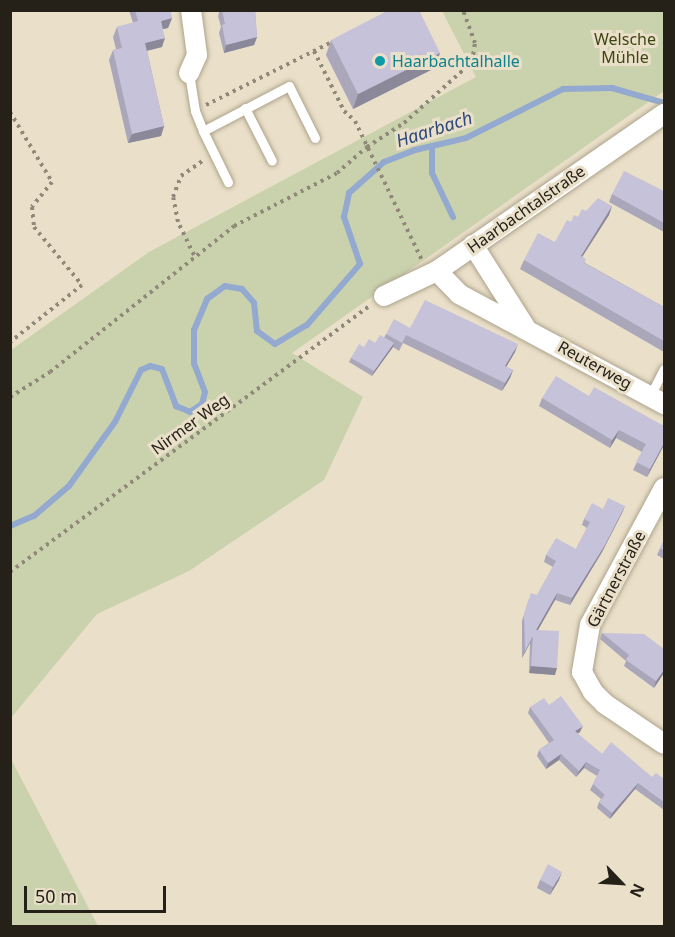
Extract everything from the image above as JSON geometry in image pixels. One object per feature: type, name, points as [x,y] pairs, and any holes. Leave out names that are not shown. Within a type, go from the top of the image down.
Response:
[{"type":"street","points":[[189,73],[197,55],[191,10]]},
{"type":"street","name":"Haarbachtalstraße","points":[[384,296],[433,272],[662,115]]},
{"type":"street","name":"Reuterweg","points":[[473,245],[525,327]]},
{"type":"street","name":"Reuterweg","points":[[433,272],[459,294],[525,327],[657,400]]},
{"type":"street","name":"Gärtnerstraße","points":[[664,488],[590,625],[582,672],[593,692],[605,704],[664,744]]},
{"type":"lane","points":[[189,73],[195,111],[228,182]]},
{"type":"lane","points":[[203,131],[289,86],[315,138]]},
{"type":"lane","points":[[245,108],[272,161]]},
{"type":"lane","points":[[657,400],[664,369]]},
{"type":"path","points":[[10,397],[50,372],[194,255],[234,226],[337,173],[367,147],[404,123],[472,62],[475,43],[463,10]]},
{"type":"path","points":[[195,111],[345,36]]},
{"type":"path","points":[[314,51],[433,272]]},
{"type":"path","points":[[10,112],[52,182],[32,207],[34,227],[82,285],[10,342]]},
{"type":"path","points":[[194,255],[178,222],[173,197],[181,176],[214,155]]},
{"type":"path","name":"Nirmer Weg","points":[[10,572],[384,296]]},
{"type":"green space","name":"Welsche Mühle","points":[[442,11],[664,11],[664,91],[292,353],[363,397],[324,480],[189,571],[97,614],[11,718],[11,350],[149,252],[476,77]]},
{"type":"green space","points":[[11,759],[98,926],[11,926]]},
{"type":"building","points":[[135,10],[170,10],[172,18],[161,21],[165,38],[145,43],[164,126],[132,134],[113,50],[122,48],[117,27],[138,21]]},
{"type":"building","points":[[222,10],[255,10],[257,37],[226,45]]},
{"type":"building","name":"Haarbachtalhalle","points":[[389,10],[419,10],[440,53],[358,94],[331,40]]},
{"type":"building","points":[[624,171],[664,191],[664,223],[612,194]]},
{"type":"building","points":[[598,198],[612,206],[581,256],[586,259],[584,263],[664,307],[664,341],[524,260],[538,233],[555,242],[567,220],[571,222],[574,215],[578,217],[582,209],[586,211]]},
{"type":"building","points":[[425,300],[518,344],[505,366],[513,370],[505,383],[406,335],[402,343],[386,334],[394,319],[410,328]]},
{"type":"building","points":[[380,335],[394,343],[374,371],[351,358],[359,344],[364,347],[369,339],[375,343]]},
{"type":"building","points":[[556,376],[589,396],[594,387],[664,426],[664,443],[650,469],[636,462],[646,444],[619,430],[612,440],[542,398]]},
{"type":"building","points":[[608,498],[625,506],[605,545],[572,598],[557,593],[536,630],[559,631],[557,668],[531,666],[533,636],[525,651],[524,614],[531,593],[537,595],[556,561],[546,555],[556,538],[576,549],[590,522],[584,519],[592,503],[603,509]]},
{"type":"building","points":[[602,633],[644,634],[664,649],[664,670],[656,681],[626,660],[629,655]]},
{"type":"building","points":[[561,696],[583,726],[575,731],[602,754],[611,742],[652,777],[656,773],[664,779],[664,802],[638,783],[612,813],[599,802],[605,795],[593,784],[600,770],[586,762],[579,771],[561,754],[548,763],[539,750],[554,740],[530,707],[544,698],[549,705]]},
{"type":"building","points":[[548,864],[562,872],[553,887],[540,880]]},
{"type":"waterway","name":"Haarbach","points":[[10,526],[34,516],[69,486],[115,422],[141,370],[150,366],[162,369],[176,406],[190,412],[202,404],[205,392],[194,364],[194,330],[207,299],[225,286],[242,289],[254,303],[257,331],[275,344],[307,325],[360,264],[344,217],[349,193],[384,162],[415,150],[466,138],[563,89],[612,88],[664,103]]},
{"type":"waterway","points":[[432,146],[432,173],[453,217]]},
{"type":"place","name":"Haarbachtalhalle","points":[[380,61]]}]
